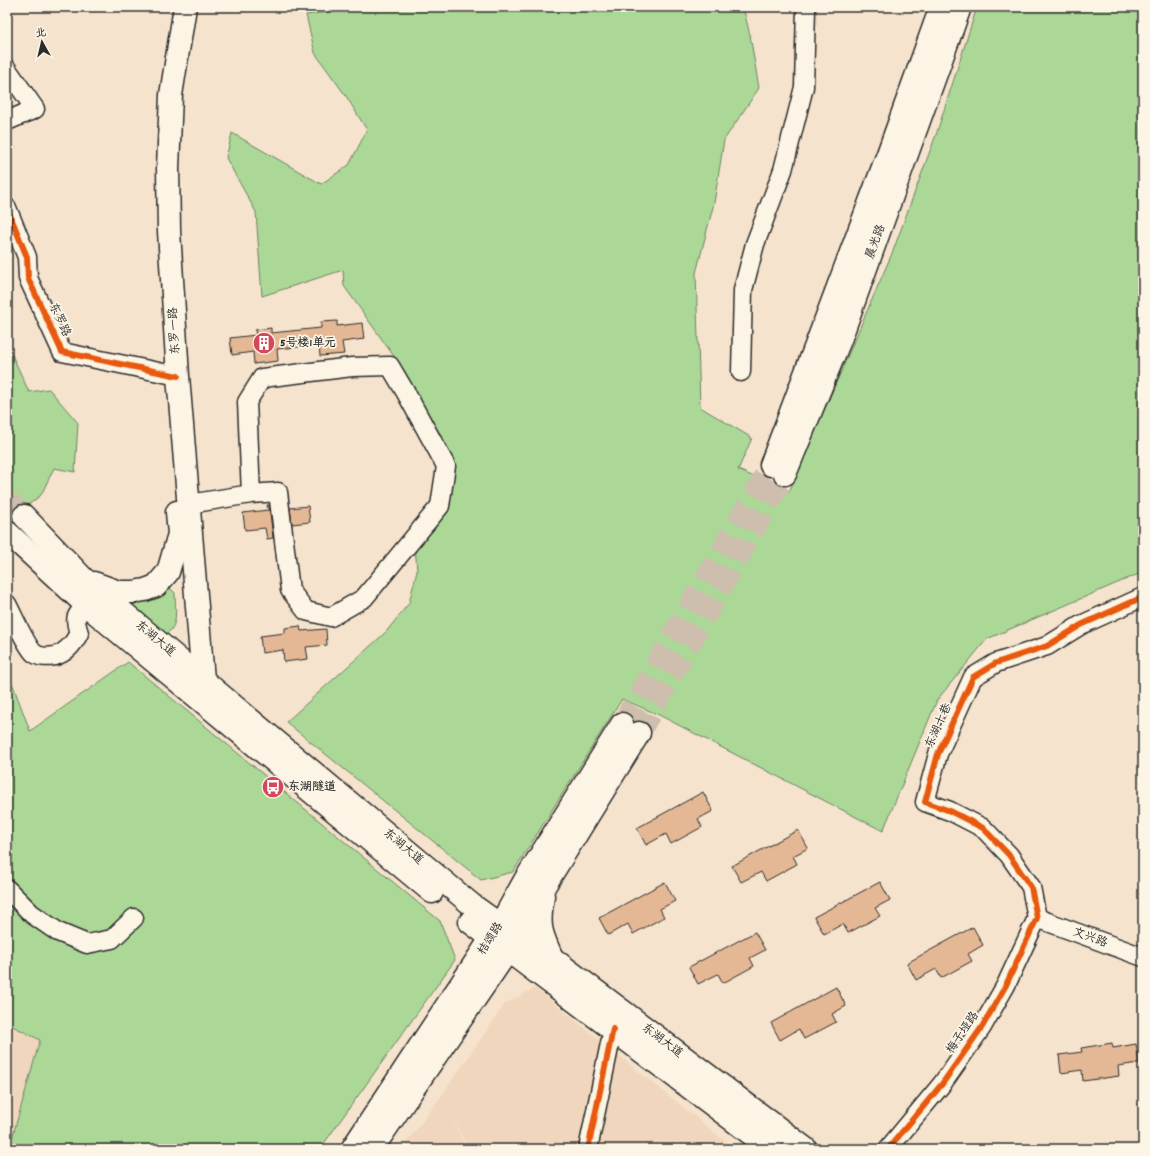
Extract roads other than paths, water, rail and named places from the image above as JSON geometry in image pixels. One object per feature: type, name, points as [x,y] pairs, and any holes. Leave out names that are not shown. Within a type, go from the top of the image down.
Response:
[{"type":"main road","name":"东罗一路","points":[[174,7],[161,94],[158,167],[159,232],[172,375],[189,504],[203,680]]},
{"type":"main road","name":"东罗一路","points":[[84,579],[119,592],[134,592],[156,586],[168,572],[178,534],[172,375],[168,168],[171,95],[185,7]]},
{"type":"main road","name":"晨光路","points":[[941,7],[778,469],[840,340],[960,7]]},
{"type":"main road","name":"东湖大道","points":[[24,516],[84,579],[203,680],[466,910]]},
{"type":"main road","name":"东湖大道","points":[[7,532],[86,605],[466,910],[806,1149]]},
{"type":"main road","name":"桔颂路","points":[[372,1149],[474,984],[505,937],[535,883],[631,728]]},
{"type":"main road","points":[[535,883],[546,966],[528,972],[474,984],[470,962],[470,946],[466,910],[507,897],[535,883]]},
{"type":"main road","name":"东湖大道","points":[[546,966],[613,1029],[771,1149]]},
{"type":"main road","name":"桔颂路","points":[[352,1149],[474,984]]},
{"type":"street","points":[[741,372],[743,290],[755,244],[783,170],[804,87],[806,7]]},
{"type":"street","points":[[7,69],[35,109],[7,121]]},
{"type":"street","name":"东罗路","points":[[7,208],[27,257],[28,278],[62,352],[172,375]]},
{"type":"street","points":[[189,504],[251,494],[278,492],[290,590],[306,611],[332,617],[364,598],[440,506],[446,466],[390,366],[352,367],[262,378],[247,402],[251,494]]},
{"type":"street","name":"东湖十巷","points":[[1037,918],[1031,887],[1009,855],[983,828],[950,811],[925,802],[938,754],[973,678],[996,663],[1048,646],[1081,625],[1143,597]]},
{"type":"street","points":[[7,604],[29,647],[35,654],[46,657],[59,655],[74,643],[79,633],[75,621],[78,613],[86,605]]},
{"type":"street","points":[[7,888],[32,914],[58,932],[87,944],[112,939],[134,918]]},
{"type":"street","name":"文兴路","points":[[1037,918],[1143,957]]},
{"type":"street","name":"梅子垭路","points":[[888,1149],[942,1084],[982,1027],[1006,985],[1037,918]]},
{"type":"street","points":[[588,1149],[613,1029]]},
{"type":"tunnel","points":[[622,724],[771,465]]},
{"type":"tunnel","points":[[639,733],[785,474]]},
{"type":"tunnel","points":[[7,501],[24,516]]},
{"type":"place","name":"5号楼1单元","points":[[264,343]]},
{"type":"place","name":"东湖隧道","points":[[273,787]]}]
